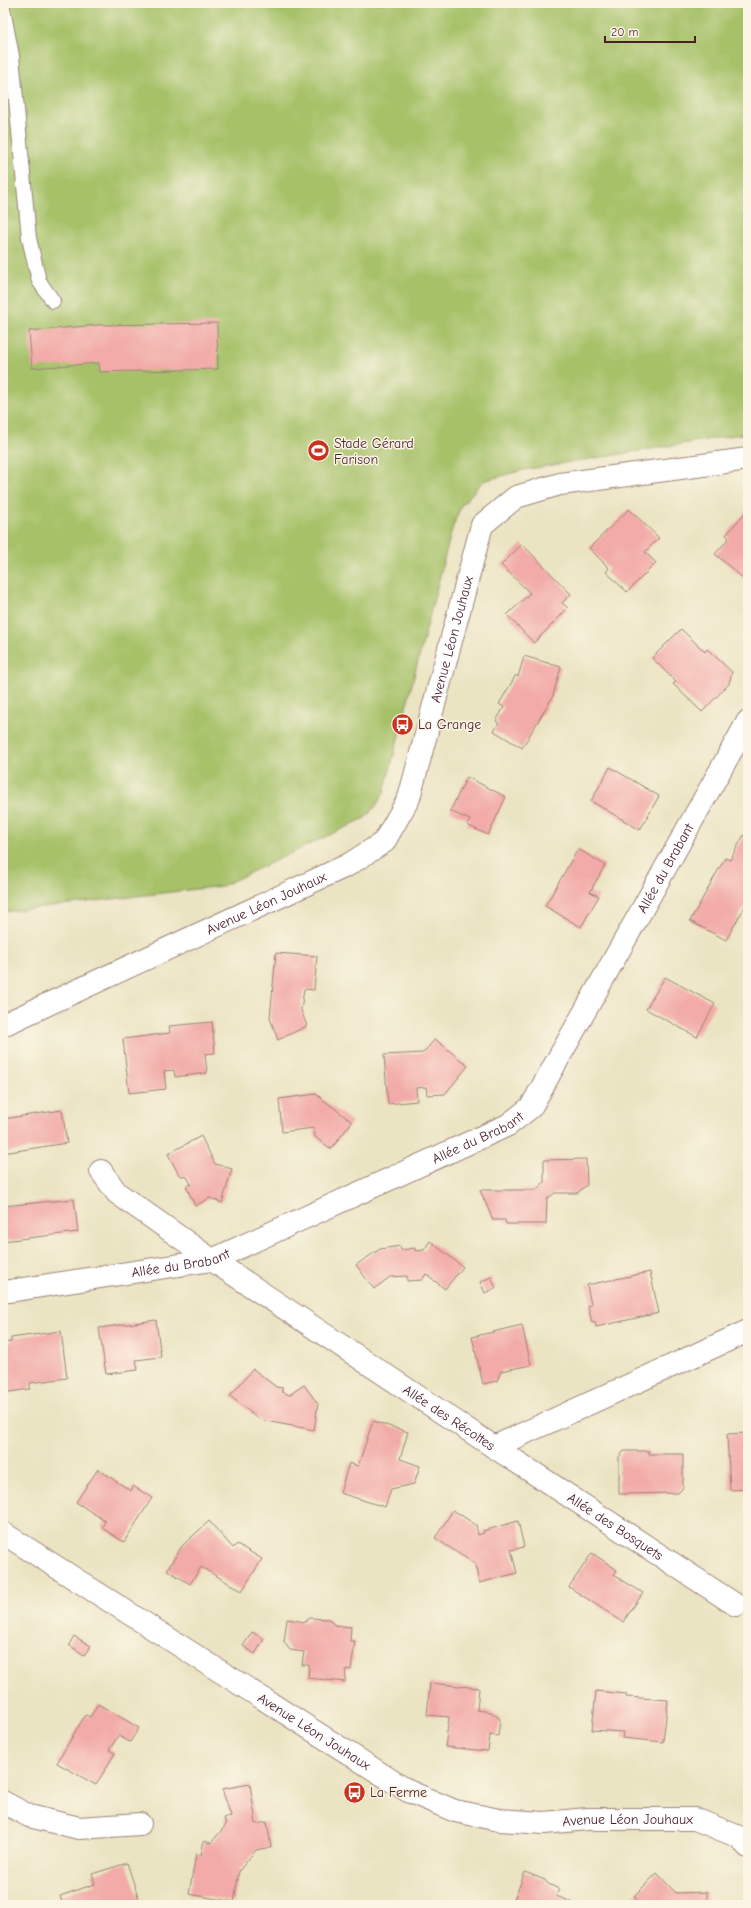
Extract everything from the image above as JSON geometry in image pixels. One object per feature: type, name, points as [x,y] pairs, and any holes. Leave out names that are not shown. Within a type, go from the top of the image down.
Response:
[{"type":"street","name":"Avenue Léon Jouhaux","points":[[3,1024],[348,865],[384,842],[409,798],[442,666],[482,525],[516,497],[560,484],[748,459]]},
{"type":"street","name":"Allée du Brabant","points":[[3,1292],[212,1260],[508,1125],[531,1107],[748,721]]},
{"type":"street","name":"Allée des Récoltes","points":[[101,1171],[117,1193],[212,1260],[494,1447],[748,1330]]},
{"type":"street","name":"Allée des Bosquets","points":[[494,1447],[736,1605]]},
{"type":"street","name":"Avenue Léon Jouhaux","points":[[3,1533],[408,1791],[455,1811],[499,1820],[544,1823],[588,1819],[695,1820],[739,1836],[748,1847]]},
{"type":"street","points":[[3,1802],[29,1816],[79,1828],[140,1824]]},
{"type":"lane","points":[[3,9],[12,56],[29,238],[39,281],[53,301]]},
{"type":"green space","name":"Stade Gérard Farison","points":[[3,3],[748,3],[748,433],[523,470],[483,481],[461,506],[452,529],[384,793],[376,806],[365,818],[222,886],[3,912]]},
{"type":"building","points":[[217,323],[218,369],[100,372],[99,363],[32,368],[29,331],[98,325]]},
{"type":"building","points":[[629,509],[659,538],[645,552],[656,563],[627,592],[606,572],[609,568],[589,548]]},
{"type":"building","points":[[748,509],[748,575],[744,579],[715,554],[729,538],[726,535]]},
{"type":"building","points":[[522,544],[571,594],[562,603],[568,608],[534,643],[507,615],[530,593],[501,565]]},
{"type":"building","points":[[681,629],[705,652],[707,649],[732,672],[729,684],[702,712],[673,684],[676,682],[652,658]]},
{"type":"building","points":[[524,656],[561,667],[553,696],[522,748],[494,731],[499,723],[496,721],[504,707],[499,704],[516,675],[518,677]]},
{"type":"building","points":[[610,767],[659,796],[640,830],[591,801]]},
{"type":"building","points":[[467,777],[506,797],[488,835],[467,825],[470,820],[450,811]]},
{"type":"building","points":[[744,835],[748,837],[748,901],[726,940],[690,921],[725,858],[730,860]]},
{"type":"building","points":[[578,849],[605,865],[590,892],[599,896],[581,927],[545,906]]},
{"type":"building","points":[[276,953],[317,956],[314,990],[304,989],[301,1010],[307,1026],[278,1040],[270,1018]]},
{"type":"building","points":[[665,977],[715,1004],[697,1037],[646,1009]]},
{"type":"building","points":[[212,1022],[215,1053],[205,1054],[207,1073],[175,1077],[174,1070],[164,1071],[166,1089],[129,1093],[123,1039],[170,1033],[169,1026]]},
{"type":"building","points":[[435,1039],[468,1066],[445,1094],[427,1095],[426,1087],[416,1088],[417,1101],[388,1104],[384,1055],[423,1053]]},
{"type":"building","points":[[316,1094],[352,1122],[331,1149],[315,1137],[314,1128],[282,1132],[279,1099]]},
{"type":"building","points":[[62,1110],[67,1143],[3,1153],[3,1119]]},
{"type":"building","points":[[201,1136],[215,1164],[232,1169],[222,1203],[210,1198],[195,1206],[186,1186],[191,1184],[187,1177],[179,1175],[168,1154]]},
{"type":"building","points":[[586,1159],[587,1185],[577,1193],[555,1193],[547,1199],[546,1224],[506,1224],[505,1220],[493,1220],[480,1190],[536,1190],[544,1182],[544,1160]]},
{"type":"building","points":[[74,1199],[78,1232],[3,1241],[3,1206]]},
{"type":"building","points":[[430,1241],[463,1267],[445,1289],[426,1274],[422,1280],[407,1281],[407,1276],[390,1277],[374,1289],[356,1265],[380,1249],[400,1246],[401,1250],[415,1248],[415,1251],[424,1250]]},
{"type":"building","points":[[650,1272],[659,1313],[596,1327],[595,1322],[592,1323],[588,1306],[591,1305],[587,1285]]},
{"type":"building","points":[[491,1277],[496,1288],[485,1293],[480,1282]]},
{"type":"building","points":[[156,1320],[161,1357],[136,1360],[138,1370],[106,1374],[99,1328]]},
{"type":"building","points":[[522,1325],[531,1365],[501,1371],[497,1381],[483,1384],[472,1337]]},
{"type":"building","points":[[61,1331],[67,1378],[30,1383],[30,1389],[3,1393],[3,1343],[11,1342],[11,1338]]},
{"type":"building","points":[[253,1369],[276,1387],[283,1388],[281,1391],[289,1395],[304,1385],[318,1404],[314,1430],[260,1420],[230,1396]]},
{"type":"building","points":[[373,1421],[408,1432],[400,1459],[420,1466],[414,1484],[391,1489],[385,1507],[340,1493],[349,1463],[358,1466]]},
{"type":"building","points":[[748,1433],[748,1489],[730,1490],[727,1434]]},
{"type":"building","points":[[624,1451],[649,1451],[649,1454],[683,1454],[683,1488],[678,1493],[619,1494],[619,1457]]},
{"type":"building","points":[[98,1469],[131,1491],[133,1486],[152,1498],[124,1542],[102,1528],[105,1521],[76,1502]]},
{"type":"building","points":[[453,1510],[476,1525],[478,1535],[484,1533],[483,1531],[518,1521],[524,1547],[511,1550],[517,1573],[479,1583],[475,1564],[435,1538]]},
{"type":"building","points":[[209,1521],[233,1548],[237,1544],[262,1559],[242,1591],[201,1567],[190,1584],[167,1570],[182,1546]]},
{"type":"building","points":[[592,1553],[617,1570],[614,1575],[643,1593],[623,1622],[569,1587]]},
{"type":"building","points":[[310,1618],[329,1619],[334,1625],[351,1627],[350,1641],[355,1641],[351,1670],[346,1669],[345,1682],[308,1678],[309,1665],[302,1665],[304,1652],[290,1650],[284,1642],[287,1619],[305,1622]]},
{"type":"building","points":[[252,1632],[264,1639],[255,1654],[243,1646]]},
{"type":"building","points":[[74,1636],[91,1646],[84,1655],[69,1645]]},
{"type":"building","points":[[430,1683],[479,1688],[477,1710],[491,1712],[500,1719],[498,1736],[490,1735],[488,1751],[445,1747],[449,1717],[427,1715]]},
{"type":"building","points":[[596,1691],[626,1694],[626,1697],[668,1700],[663,1742],[622,1738],[623,1732],[592,1730]]},
{"type":"building","points":[[98,1704],[139,1728],[130,1742],[118,1736],[109,1750],[115,1753],[96,1785],[57,1763],[85,1715],[90,1717]]},
{"type":"building","points":[[250,1784],[256,1824],[267,1822],[271,1847],[256,1850],[239,1871],[234,1902],[189,1894],[196,1854],[201,1855],[204,1841],[211,1843],[226,1825],[224,1818],[231,1816],[222,1789]]},
{"type":"building","points":[[127,1863],[141,1905],[63,1905],[60,1896],[95,1884],[92,1874]]},
{"type":"building","points":[[525,1872],[545,1880],[548,1884],[559,1889],[556,1896],[572,1902],[571,1905],[512,1905]]},
{"type":"building","points":[[657,1873],[676,1893],[707,1892],[707,1905],[642,1905],[634,1896]]},
{"type":"place","name":"Stade Gérard Farison","points":[[319,451]]},
{"type":"place","name":"La Grange","points":[[402,724]]},
{"type":"place","name":"La Ferme","points":[[355,1792]]}]
